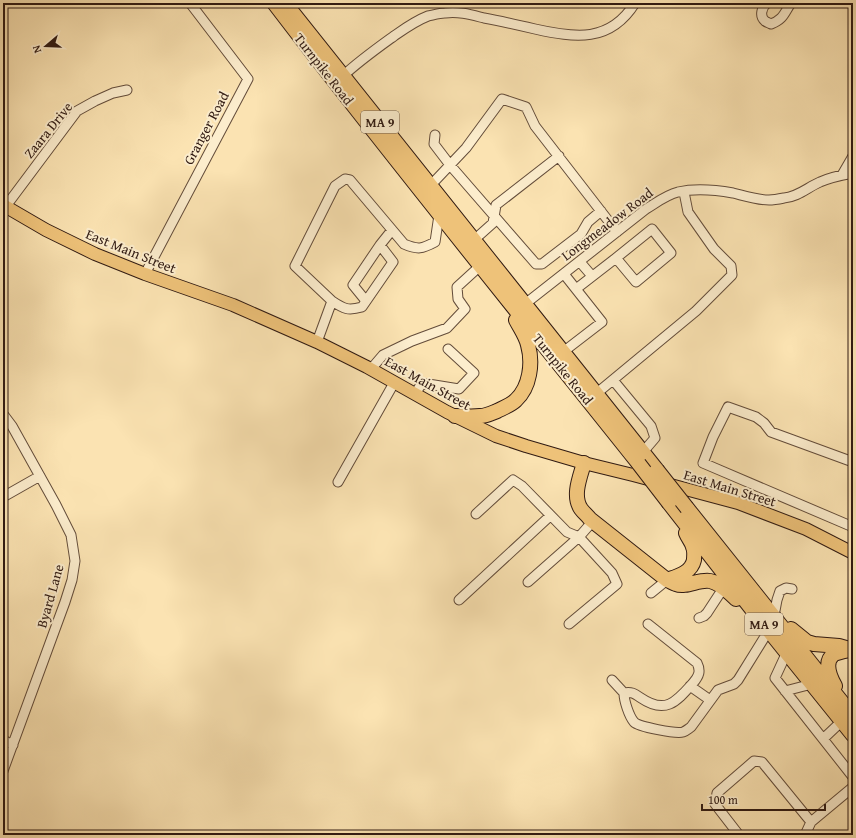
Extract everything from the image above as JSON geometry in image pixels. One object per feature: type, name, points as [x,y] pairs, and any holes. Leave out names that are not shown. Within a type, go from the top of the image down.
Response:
[{"type":"highway","name":"Turnpike Road","points":[[274,3],[335,84],[506,298],[641,458],[657,470],[677,507],[848,712],[853,735]]},
{"type":"highway","name":"Turnpike Road","points":[[285,3],[596,393],[641,458],[758,617],[773,622],[787,652],[812,684],[848,712]]},
{"type":"highway","points":[[455,416],[480,416],[501,410],[515,401],[525,388],[530,370],[528,344],[506,298]]},
{"type":"highway","points":[[584,463],[578,485],[578,501],[581,509],[593,520],[667,580],[676,585],[684,585],[701,581],[710,581],[718,584],[724,587],[758,617]]},
{"type":"highway","points":[[667,580],[680,576],[687,571],[692,565],[694,556],[694,548],[677,507]]},
{"type":"highway","points":[[773,622],[785,624],[807,642],[840,646],[852,650]]},
{"type":"highway","points":[[848,712],[828,671],[828,664],[835,654],[852,650]]},
{"type":"main road","name":"East Main Street","points":[[4,206],[46,230],[101,256],[146,274],[233,305],[317,342],[371,369],[455,416],[496,436],[584,463],[738,503],[806,529],[853,552]]},
{"type":"street","name":"Granger Road","points":[[146,274],[248,79],[190,3]]},
{"type":"street","points":[[343,76],[386,41],[412,24],[428,16],[446,13],[464,13],[554,33],[572,36],[591,35],[608,29],[623,18],[635,3]]},
{"type":"street","points":[[767,3],[765,4],[761,15],[764,20],[771,24],[783,16],[791,3]]},
{"type":"street","name":"Zaara Drive","points":[[4,206],[78,111],[113,93],[127,90]]},
{"type":"street","points":[[431,185],[466,148],[502,99],[526,106],[535,126],[617,232]]},
{"type":"street","points":[[435,135],[434,144],[450,165],[536,264],[542,264],[581,234],[588,222],[601,211]]},
{"type":"street","points":[[474,240],[493,223],[496,204],[559,156]]},
{"type":"street","points":[[842,175],[853,156]]},
{"type":"street","name":"Longmeadow Road","points":[[525,304],[646,209],[661,199],[678,192],[714,190],[750,198],[769,200],[787,198],[820,182],[853,173]]},
{"type":"street","points":[[380,245],[393,262],[362,307],[351,310],[332,301],[295,266],[335,186],[345,179],[350,180],[404,244],[413,248],[421,248],[435,242],[439,215]]},
{"type":"street","points":[[596,393],[696,311],[732,276],[731,266],[714,248],[688,212],[684,192]]},
{"type":"street","points":[[576,289],[652,229],[671,253],[636,282],[616,258]]},
{"type":"street","points":[[366,301],[353,285],[392,230]]},
{"type":"street","points":[[580,262],[592,276]]},
{"type":"street","points":[[371,369],[383,355],[412,341],[447,328],[465,309],[458,299],[457,287],[480,266]]},
{"type":"street","points":[[563,352],[602,322],[564,274]]},
{"type":"street","points":[[317,342],[332,301]]},
{"type":"street","points":[[415,394],[422,383],[459,389],[474,373],[448,349]]},
{"type":"street","points":[[613,380],[651,426],[655,438],[641,458]]},
{"type":"street","points":[[338,482],[394,383]]},
{"type":"street","points":[[853,462],[771,432],[764,423],[756,417],[728,407],[702,463],[853,527]]},
{"type":"street","name":"Byard Lane","points":[[3,414],[12,426],[56,505],[71,536],[75,560],[72,580],[65,602],[3,771]]},
{"type":"street","points":[[3,498],[40,476]]},
{"type":"street","points":[[476,514],[513,480],[522,486],[567,532],[579,537],[612,573],[617,584],[568,624]]},
{"type":"street","points":[[459,600],[550,516]]},
{"type":"street","points":[[528,582],[579,537],[593,520]]},
{"type":"street","points":[[651,593],[667,580]]},
{"type":"street","points":[[699,618],[707,613],[724,587]]},
{"type":"street","points":[[612,680],[624,693],[626,705],[635,723],[640,726],[678,732],[687,730],[691,727],[718,690],[734,684],[738,680],[773,622],[780,591],[786,588],[792,589]]},
{"type":"street","points":[[624,693],[633,693],[645,701],[664,706],[676,701],[697,678],[699,673],[700,670],[697,663],[648,624]]},
{"type":"street","points":[[787,652],[775,678],[853,777]]},
{"type":"street","points":[[785,691],[812,684]]},
{"type":"street","points":[[690,686],[710,700]]},
{"type":"street","points":[[823,739],[848,712]]},
{"type":"street","points":[[3,740],[13,745]]},
{"type":"street","points":[[739,835],[715,804],[717,793],[754,761],[762,762],[812,822]]},
{"type":"street","points":[[805,835],[812,822],[853,787]]}]
